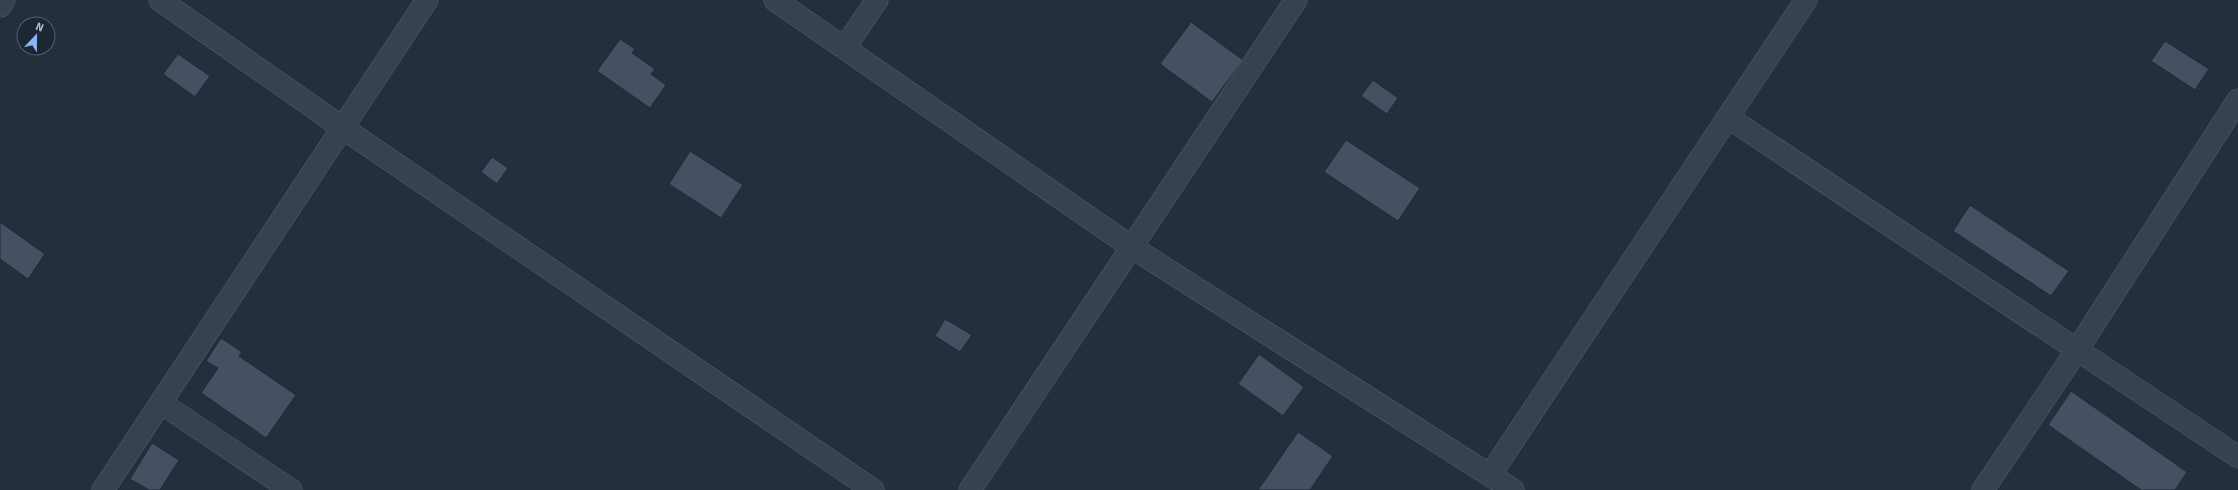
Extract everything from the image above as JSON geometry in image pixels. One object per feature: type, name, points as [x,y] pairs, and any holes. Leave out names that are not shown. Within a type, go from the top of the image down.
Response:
[{"type":"street","points":[[0,6],[4,0]]},
{"type":"street","points":[[160,0],[342,128],[873,490]]},
{"type":"street","points":[[103,490],[427,0]]},
{"type":"street","points":[[774,0],[845,47],[1133,248],[1512,490]]},
{"type":"street","points":[[845,47],[877,0]]},
{"type":"street","points":[[970,490],[1133,248],[1296,0]]},
{"type":"street","points":[[1490,475],[1729,118],[1806,0]]},
{"type":"street","points":[[1982,490],[2077,350],[2238,100]]},
{"type":"street","points":[[1729,118],[2238,457]]},
{"type":"street","points":[[161,403],[291,490]]},
{"type":"building","points":[[1191,22],[1243,60],[1212,102],[1160,64]]},
{"type":"building","points":[[620,39],[635,49],[632,53],[655,69],[651,74],[666,85],[650,108],[597,71]]},
{"type":"building","points":[[2165,41],[2209,69],[2195,90],[2151,61]]},
{"type":"building","points":[[178,54],[210,76],[195,97],[163,74]]},
{"type":"building","points":[[1373,80],[1398,98],[1387,114],[1361,96]]},
{"type":"building","points":[[1346,140],[1420,188],[1398,221],[1324,172]]},
{"type":"building","points":[[690,151],[743,185],[721,218],[669,184]]},
{"type":"building","points":[[492,157],[508,168],[497,184],[481,172]]},
{"type":"building","points":[[1970,205],[2069,271],[2051,296],[1953,231]]},
{"type":"building","points":[[0,222],[45,254],[28,279],[0,259]]},
{"type":"building","points":[[945,319],[972,335],[960,352],[935,336]]},
{"type":"building","points":[[221,338],[242,352],[239,356],[296,395],[266,438],[201,393],[218,368],[206,361]]},
{"type":"building","points":[[1259,354],[1304,387],[1283,416],[1238,384]]},
{"type":"building","points":[[2071,391],[2187,472],[2175,490],[2141,490],[2048,425]]},
{"type":"building","points":[[1298,432],[1333,456],[1310,490],[1258,490]]},
{"type":"building","points":[[152,443],[179,460],[160,490],[149,490],[130,479]]}]
